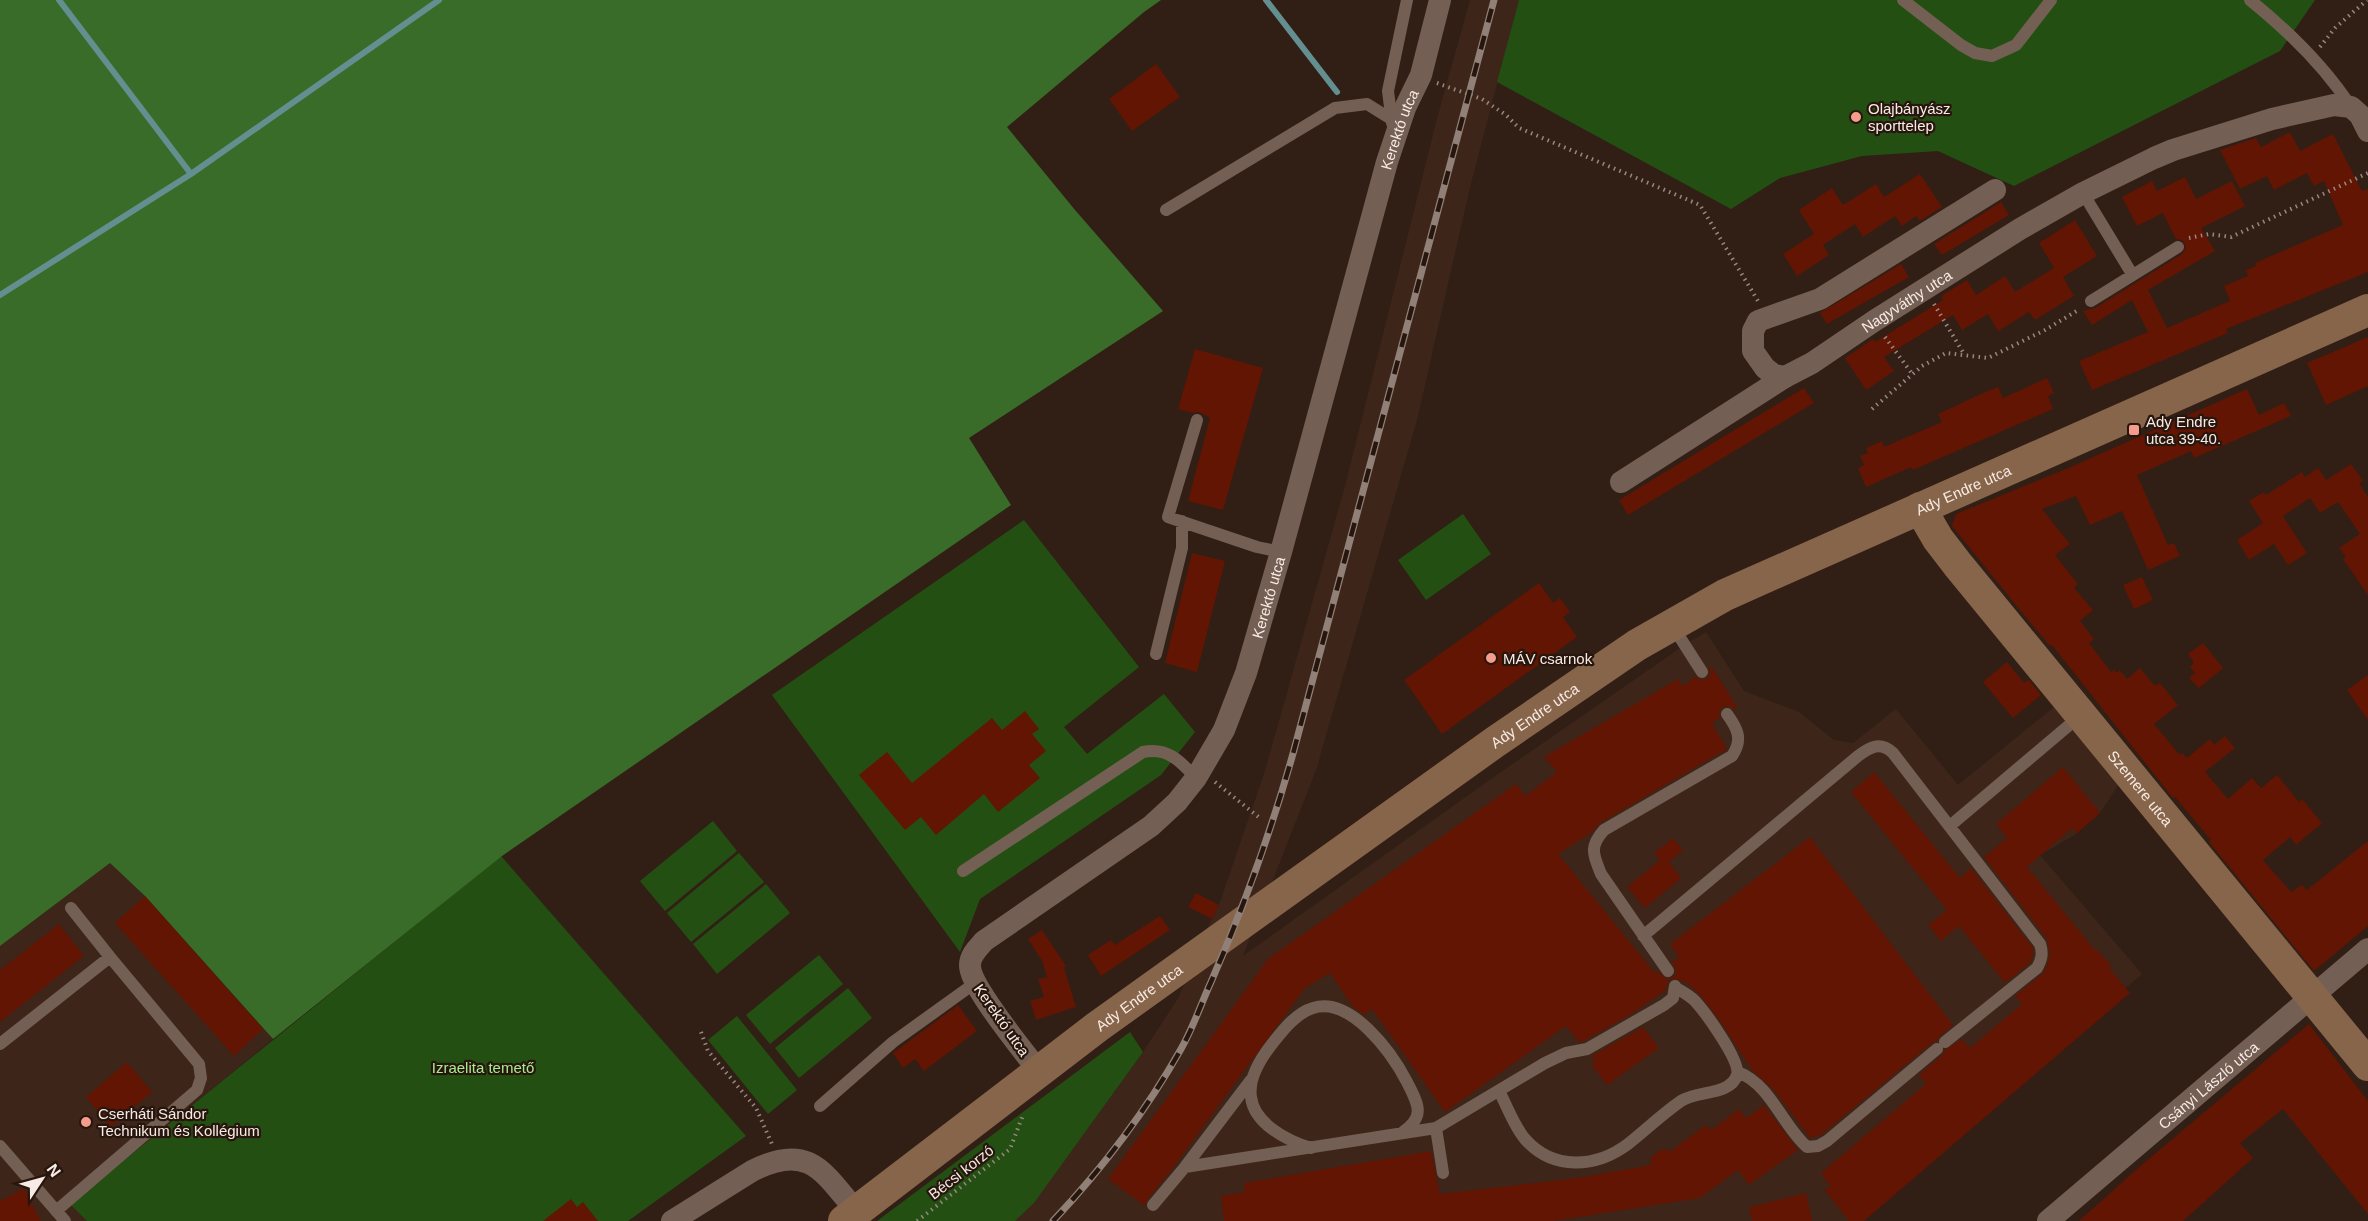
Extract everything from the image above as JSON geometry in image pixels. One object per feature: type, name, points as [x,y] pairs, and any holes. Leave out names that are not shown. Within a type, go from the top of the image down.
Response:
[{"type":"street","name":"Kerektó utca","points":[[1039,1072],[975,983],[970,965],[972,956],[984,941],[1151,825],[1177,802],[1199,774],[1234,709],[1281,552],[1392,129],[1421,75],[1440,0]]},
{"type":"street","name":"Nagyváthy utca","points":[[1621,482],[1785,377],[1812,363],[1924,288],[2083,193],[2173,150],[2300,112],[2334,105],[2351,107]]},
{"type":"street","points":[[2351,107],[2360,115],[2368,131]]},
{"type":"street","points":[[1785,377],[1774,375],[1765,368],[1753,351],[1751,341],[1758,321],[1820,299],[1995,190]]},
{"type":"street","name":"Ady Endre utca","points":[[850,1216],[1097,1027],[1495,742],[1636,645],[1725,595],[2368,310]]},
{"type":"street","name":"Szemere utca","points":[[1920,508],[1938,539],[1958,565],[2368,1065]]},
{"type":"street","name":"Csányi László utca","points":[[2048,1221],[2368,949]]},
{"type":"street","points":[[672,1221],[752,1171],[782,1159],[802,1160],[819,1169],[850,1216]]},
{"type":"lane","points":[[1392,129],[1388,91],[1407,0]]},
{"type":"lane","points":[[1903,0],[1961,45],[1975,53],[1992,56],[2016,45],[2051,0]]},
{"type":"lane","points":[[2250,0],[2293,38],[2341,92],[2351,107]]},
{"type":"lane","points":[[1166,210],[1335,108],[1367,104],[1392,129]]},
{"type":"lane","points":[[2083,193],[2132,274]]},
{"type":"lane","points":[[2091,301],[2178,247]]},
{"type":"lane","points":[[1197,420],[1168,517],[1257,547],[1281,552]]},
{"type":"lane","points":[[1156,654],[1182,548],[1182,521]]},
{"type":"lane","points":[[1672,624],[1702,672]]},
{"type":"lane","points":[[1668,971],[1601,874],[1594,859],[1593,848],[1596,838],[1604,830],[1732,756],[1738,747],[1738,731],[1727,714]]},
{"type":"lane","points":[[1951,825],[2081,715]]},
{"type":"lane","points":[[1643,936],[1858,756],[1874,746],[1883,746],[1893,753],[1951,825],[2040,944],[2042,960],[2037,968],[1818,1146],[1807,1147],[1797,1138],[1758,1083],[1738,1072]]},
{"type":"lane","points":[[963,871],[1143,752],[1159,751],[1171,754],[1199,774]]},
{"type":"lane","points":[[56,1211],[197,1090],[201,1078],[199,1064],[71,908]]},
{"type":"lane","points":[[0,1044],[110,957]]},
{"type":"lane","points":[[820,1106],[893,1042],[975,983]]},
{"type":"lane","points":[[1185,1167],[1436,1128],[1499,1091],[1566,1053],[1587,1049],[1664,1005],[1672,998],[1676,987],[1693,999],[1702,1009],[1736,1062],[1738,1072],[1733,1082],[1719,1090],[1683,1100],[1626,1146],[1590,1162],[1565,1163],[1544,1155],[1525,1138],[1499,1091]]},
{"type":"lane","points":[[1153,1205],[1252,1079],[1263,1055],[1284,1029],[1300,1014],[1314,1007],[1335,1007],[1356,1018],[1373,1033],[1405,1077],[1418,1103],[1418,1116],[1414,1125],[1399,1135]]},
{"type":"lane","points":[[1252,1079],[1251,1099],[1260,1118],[1279,1134],[1313,1148]]},
{"type":"lane","points":[[1436,1128],[1443,1173]]},
{"type":"lane","points":[[0,1146],[65,1221]]},
{"type":"path","points":[[2317,65],[2320,44],[2367,0]]},
{"type":"path","points":[[1421,75],[1457,92],[1482,99],[1506,115],[1519,128],[1700,205],[1768,317]]},
{"type":"path","points":[[2350,182],[2368,173]]},
{"type":"path","points":[[1924,288],[1964,355]]},
{"type":"path","points":[[1899,358],[1913,375]]},
{"type":"path","points":[[1199,774],[1261,819]]},
{"type":"path","points":[[700,1032],[708,1051],[756,1108],[768,1139],[782,1159]]},
{"type":"path","name":"Bécsi korzó","points":[[917,1221],[1010,1149],[1039,1072]]},
{"type":"shaded area","points":[[1470,0],[1519,0],[1470,187],[1417,420],[1316,770],[1243,956],[1491,779],[1706,632],[1744,691],[1799,712],[1834,740],[1853,743],[1896,709],[1958,785],[2054,707],[2119,784],[2100,813],[2076,834],[2040,855],[2142,974],[1936,1150],[1859,1221],[1015,1221],[1034,1203],[1143,1052],[1179,997],[1202,938],[1219,905],[1265,771],[1345,486],[1438,115]]},
{"type":"shaded area","name":"Cserháti Sándor Technikum és Kollégium","points":[[110,863],[145,896],[273,1039],[71,1204],[87,1221],[0,1221],[0,946]]},
{"type":"green space","points":[[0,0],[1161,0],[1007,127],[1075,210],[1163,311],[969,438],[1011,505],[502,856],[273,1039],[145,896],[110,863],[0,946]]},
{"type":"green space","name":"Olajbányász sporttelep","points":[[1519,0],[2315,0],[2280,51],[2014,186],[1938,151],[1862,156],[1780,178],[1731,209],[1497,82]]},
{"type":"green space","points":[[1463,514],[1491,554],[1426,600],[1398,560]]},
{"type":"green space","points":[[1024,520],[1139,667],[1064,727],[1087,754],[1164,694],[1195,732],[1161,775],[980,899],[960,952],[772,695]]},
{"type":"green space","points":[[713,821],[737,851],[665,911],[640,881]]},
{"type":"green space","points":[[739,853],[764,882],[691,942],[667,913]]},
{"type":"green space","name":"Izraelita temető","points":[[501,856],[746,1136],[628,1221],[87,1221],[70,1204]]},
{"type":"green space","points":[[766,884],[790,913],[717,974],[693,944]]},
{"type":"green space","points":[[819,955],[843,984],[770,1044],[746,1015]]},
{"type":"green space","points":[[848,988],[872,1018],[799,1078],[775,1048]]},
{"type":"green space","points":[[737,1016],[797,1090],[768,1114],[708,1040]]},
{"type":"green space","points":[[1130,1032],[1143,1052],[1034,1203],[1015,1221],[877,1221]]},
{"type":"building","points":[[1156,64],[1180,97],[1132,131],[1109,99]]},
{"type":"building","points":[[2290,132],[2300,151],[2333,134],[2362,191],[2368,189],[2368,272],[2226,329],[2228,333],[2092,390],[2079,361],[2148,332],[2132,300],[2092,325],[2083,311],[2095,308],[2182,254],[2186,247],[2182,240],[2176,239],[2163,213],[2137,226],[2122,197],[2152,181],[2157,191],[2185,177],[2196,199],[2232,181],[2245,206],[2201,228],[2215,251],[2148,290],[2167,328],[2230,301],[2224,286],[2248,276],[2246,270],[2256,266],[2255,263],[2343,225],[2324,181],[2314,186],[2307,173],[2274,190],[2267,176],[2240,189],[2220,150],[2256,138],[2261,147]]},
{"type":"building","points":[[1920,174],[1942,207],[1920,221],[1916,216],[1902,226],[1895,216],[1863,237],[1855,224],[1823,245],[1829,255],[1797,276],[1783,254],[1814,234],[1799,210],[1832,188],[1843,205],[1876,184],[1884,197]]},
{"type":"building","points":[[2001,202],[2009,215],[1942,255],[1934,244]]},
{"type":"building","points":[[2075,220],[2097,256],[2063,277],[2074,296],[2035,320],[2029,312],[1998,331],[1988,314],[1962,330],[1953,315],[1884,357],[1894,371],[1866,390],[1845,358],[1873,339],[1875,342],[1943,300],[1941,296],[1967,280],[1976,295],[2005,276],[2015,292],[2054,268],[2039,243]]},
{"type":"building","points":[[1901,264],[1909,277],[1827,324],[1820,313]]},
{"type":"building","points":[[2368,337],[2368,386],[2326,405],[2307,363]]},
{"type":"building","points":[[1195,349],[1263,368],[1223,510],[1188,501],[1210,418],[1199,412],[1193,413],[1178,409]]},
{"type":"building","points":[[2047,378],[2054,393],[2048,396],[2053,409],[1913,470],[1911,467],[1866,487],[1858,468],[1864,465],[1860,456],[1868,453],[1866,448],[1882,441],[1884,447],[1942,422],[1938,414],[1998,387],[2003,398]]},
{"type":"building","points":[[1804,388],[1814,403],[1628,515],[1619,500]]},
{"type":"building","points":[[2247,389],[2259,415],[2284,403],[2291,416],[2194,458],[2191,451],[2137,475],[2168,545],[2174,543],[2180,556],[2148,570],[2122,511],[2090,525],[2076,496],[2042,509],[2070,544],[2055,555],[2078,584],[2074,588],[2093,610],[2080,621],[2094,639],[2089,643],[2111,672],[2114,670],[2117,673],[2120,670],[2127,679],[2140,668],[2155,686],[2160,683],[2178,705],[2154,724],[2180,755],[2182,753],[2187,758],[2210,739],[2214,745],[2225,736],[2235,748],[2205,772],[2228,799],[2252,778],[2261,788],[2277,775],[2299,802],[2302,799],[2322,823],[2296,845],[2290,837],[2263,860],[2291,892],[2302,885],[2307,890],[2368,841],[2368,926],[2314,971],[2209,842],[2211,840],[2175,797],[2173,798],[2052,645],[2050,646],[1952,526],[1956,514],[2066,469]]},
{"type":"building","points":[[2351,464],[2363,481],[2359,483],[2368,497],[2368,595],[2343,559],[2346,557],[2339,548],[2360,534],[2338,502],[2320,513],[2310,498],[2283,516],[2307,553],[2288,565],[2274,544],[2249,560],[2237,540],[2263,523],[2249,501],[2264,492],[2266,495],[2302,472],[2305,477],[2318,468],[2326,480]]},
{"type":"building","points":[[1192,553],[1225,561],[1197,672],[1165,663]]},
{"type":"building","points":[[2142,577],[2153,600],[2134,609],[2123,585]]},
{"type":"building","name":"MÁV csarnok","points":[[1539,583],[1553,603],[1560,598],[1570,612],[1563,617],[1577,637],[1442,734],[1404,680]]},
{"type":"building","points":[[2203,643],[2223,668],[2199,688],[2189,678],[2195,673],[2190,667],[2194,663],[2188,654]]},
{"type":"building","points":[[2007,662],[2024,683],[2029,680],[2041,695],[2013,718],[1983,682]]},
{"type":"building","points":[[1712,667],[1737,707],[1734,710],[1730,706],[1723,707],[1719,711],[1720,718],[1712,723],[1727,749],[1600,823],[1591,833],[1558,854],[1655,973],[1658,971],[1668,979],[1676,974],[1672,962],[1679,957],[1670,944],[1810,837],[1953,1025],[1937,1041],[1821,1135],[1810,1138],[1774,1090],[1752,1070],[1701,996],[1687,983],[1673,978],[1668,981],[1666,990],[1633,1013],[1584,1041],[1579,1042],[1566,1026],[1445,1112],[1372,1009],[1364,1015],[1353,1007],[1330,973],[1305,988],[1147,1200],[1145,1206],[1108,1179],[1268,959],[1516,784],[1525,796],[1557,772],[1544,757],[1678,679],[1683,686],[1695,677],[1706,679],[1710,675],[1709,668]]},
{"type":"building","points":[[2368,675],[2368,720],[2347,690]]},
{"type":"building","points":[[1025,711],[1039,729],[1032,734],[1046,751],[1029,765],[1040,778],[998,812],[984,794],[936,835],[921,817],[905,830],[859,775],[887,752],[912,783],[992,718],[1002,730]]},
{"type":"building","points":[[2063,767],[2100,813],[2076,834],[2072,828],[2027,867],[2095,950],[2112,966],[2109,968],[2130,993],[1864,1221],[1849,1221],[1824,1189],[1831,1187],[1821,1173],[1926,1084],[1919,1075],[1945,1050],[1962,1039],[1970,1048],[2022,1004],[2015,996],[2046,968],[2050,954],[2047,939],[1984,857],[2007,838],[1996,824]]},
{"type":"building","points":[[1874,772],[1960,878],[1971,868],[2033,948],[2030,963],[2005,983],[1959,926],[1941,941],[1928,925],[1947,910],[1851,792]]},
{"type":"building","points":[[1673,838],[1683,850],[1669,862],[1681,878],[1645,908],[1627,887],[1660,860],[1654,853]]},
{"type":"building","points":[[1196,893],[1219,905],[1212,919],[1188,907]]},
{"type":"building","points":[[145,896],[263,1029],[234,1056],[115,923]]},
{"type":"building","points":[[1160,916],[1170,930],[1101,976],[1088,955],[1111,940],[1115,945]]},
{"type":"building","points":[[59,924],[84,956],[0,1022],[0,970]]},
{"type":"building","points":[[1042,930],[1066,966],[1064,968],[1076,1007],[1036,1020],[1030,1001],[1044,997],[1038,979],[1047,977],[1042,961],[1028,939]]},
{"type":"building","points":[[958,1005],[977,1031],[924,1071],[915,1059],[903,1068],[893,1053]]},
{"type":"building","points":[[2309,1024],[2368,1101],[2368,1214],[2283,1109],[2240,1143],[2253,1158],[2183,1221],[2079,1221],[2138,1168]]},
{"type":"building","points":[[1643,1027],[1659,1048],[1607,1085],[1591,1064],[1596,1061],[1591,1056]]},
{"type":"building","points":[[127,1062],[152,1092],[111,1127],[86,1097]]},
{"type":"building","points":[[1764,1105],[1798,1150],[1749,1185],[1738,1170],[1700,1198],[1553,1221],[1224,1221],[1221,1196],[1245,1192],[1244,1183],[1431,1151],[1440,1194],[1577,1178],[1651,1165],[1650,1158],[1664,1148],[1669,1152],[1706,1125],[1711,1130],[1739,1109],[1746,1118]]},
{"type":"building","points":[[24,1188],[41,1221],[0,1221],[0,1201]]},
{"type":"building","points":[[1806,1193],[1812,1221],[1752,1221],[1749,1207]]},
{"type":"building","points":[[571,1199],[577,1207],[583,1202],[598,1221],[543,1221]]},
{"type":"waterway","points":[[59,0],[191,174]]},
{"type":"waterway","points":[[0,295],[191,174],[439,0]]},
{"type":"waterway","points":[[1266,0],[1337,92]]},
{"type":"railway","points":[[1053,1221],[1122,1139],[1153,1095],[1181,1049],[1223,954],[1257,867],[1294,750],[1494,0]]},
{"type":"place","name":"Olajbányász sporttelep","points":[[1856,117]]},
{"type":"place","name":"Ady Endre utca 39-40.","points":[[2134,430]]},
{"type":"place","name":"MÁV csarnok","points":[[1491,658]]},
{"type":"place","name":"Cserháti Sándor Technikum és Kollégium","points":[[86,1122]]}]
